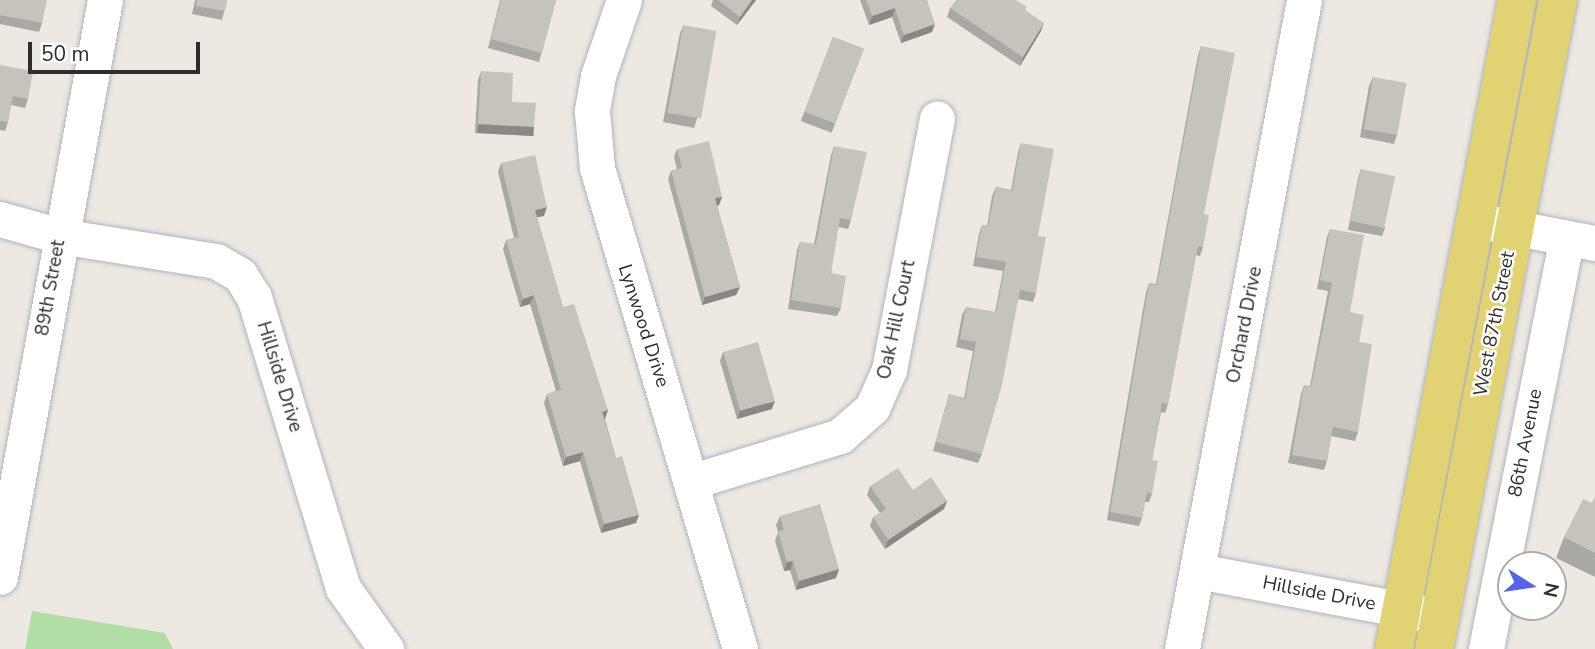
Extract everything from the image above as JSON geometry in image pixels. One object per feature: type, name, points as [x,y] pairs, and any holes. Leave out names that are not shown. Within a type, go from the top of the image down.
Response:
[{"type":"main road","name":"West 87th Street","points":[[1394,649],[1517,0]]},
{"type":"main road","name":"West 87th Street","points":[[1437,633],[1558,0]]},
{"type":"street","name":"89th Street","points":[[0,577],[105,0]]},
{"type":"street","name":"Lynwood Drive","points":[[624,0],[598,76],[594,142],[606,208],[692,481],[740,649]]},
{"type":"street","name":"Orchard Drive","points":[[1182,649],[1304,0]]},
{"type":"street","name":"Oak Hill Court","points":[[692,481],[840,436],[872,408],[889,370],[937,119]]},
{"type":"street","name":"Hillside Drive","points":[[0,219],[60,236],[216,261],[240,275],[254,297],[343,588],[386,649]]},
{"type":"street","points":[[1475,220],[1581,240]]},
{"type":"street","name":"86th Avenue","points":[[1486,649],[1581,240]]},
{"type":"street","name":"Hillside Drive","points":[[1198,571],[1402,609],[1437,633]]},
{"type":"green space","points":[[32,611],[165,633],[173,649],[25,649]]},
{"type":"building","points":[[0,0],[47,0],[42,23],[0,15]]},
{"type":"building","points":[[197,0],[227,0],[225,11],[196,6]]},
{"type":"building","points":[[501,0],[556,0],[542,53],[491,39]]},
{"type":"building","points":[[718,0],[752,0],[740,17]]},
{"type":"building","points":[[866,0],[927,0],[935,24],[904,35],[895,8],[872,16]]},
{"type":"building","points":[[956,0],[1016,0],[1044,23],[1023,57],[950,8]]},
{"type":"building","points":[[683,25],[716,31],[701,119],[668,113]]},
{"type":"building","points":[[833,37],[864,49],[835,124],[804,112]]},
{"type":"building","points":[[1201,46],[1235,53],[1204,214],[1209,215],[1203,247],[1198,246],[1168,404],[1162,403],[1152,460],[1158,461],[1152,494],[1147,492],[1142,518],[1110,512],[1149,283],[1157,285]]},
{"type":"building","points":[[0,65],[33,71],[28,99],[13,96],[8,122],[0,121]]},
{"type":"building","points":[[481,71],[513,73],[512,102],[536,103],[534,127],[478,124]]},
{"type":"building","points":[[1373,77],[1406,83],[1397,135],[1364,129]]},
{"type":"building","points":[[709,141],[722,197],[715,198],[740,287],[705,297],[671,171],[682,168],[677,149]]},
{"type":"building","points":[[1021,143],[1054,149],[1038,236],[1046,237],[1036,293],[1020,290],[1002,385],[982,454],[936,442],[949,394],[965,399],[976,342],[960,339],[966,307],[996,312],[1006,262],[976,257],[982,225],[988,226],[996,187],[1012,191]]},
{"type":"building","points":[[834,146],[867,152],[851,220],[840,218],[831,273],[846,276],[841,308],[791,300],[800,242],[816,244]]},
{"type":"building","points":[[535,155],[547,207],[535,210],[563,307],[574,304],[608,410],[602,412],[616,458],[622,456],[639,515],[604,524],[583,452],[566,457],[547,394],[561,390],[534,295],[523,299],[506,240],[519,237],[501,163]]},
{"type":"building","points":[[1361,169],[1395,176],[1384,228],[1350,221]]},
{"type":"building","points":[[1330,229],[1364,235],[1350,312],[1364,315],[1359,342],[1372,344],[1358,432],[1333,427],[1327,461],[1292,455],[1304,385],[1311,387],[1332,283],[1320,280]]},
{"type":"building","points":[[758,342],[775,401],[740,411],[723,352]]},
{"type":"building","points":[[898,468],[913,490],[931,477],[947,501],[888,540],[873,517],[886,509],[870,486]]},
{"type":"building","points":[[1595,497],[1595,553],[1564,537],[1583,499],[1592,503]]},
{"type":"building","points":[[820,504],[839,569],[799,581],[793,561],[787,562],[778,532],[784,530],[780,516]]}]
